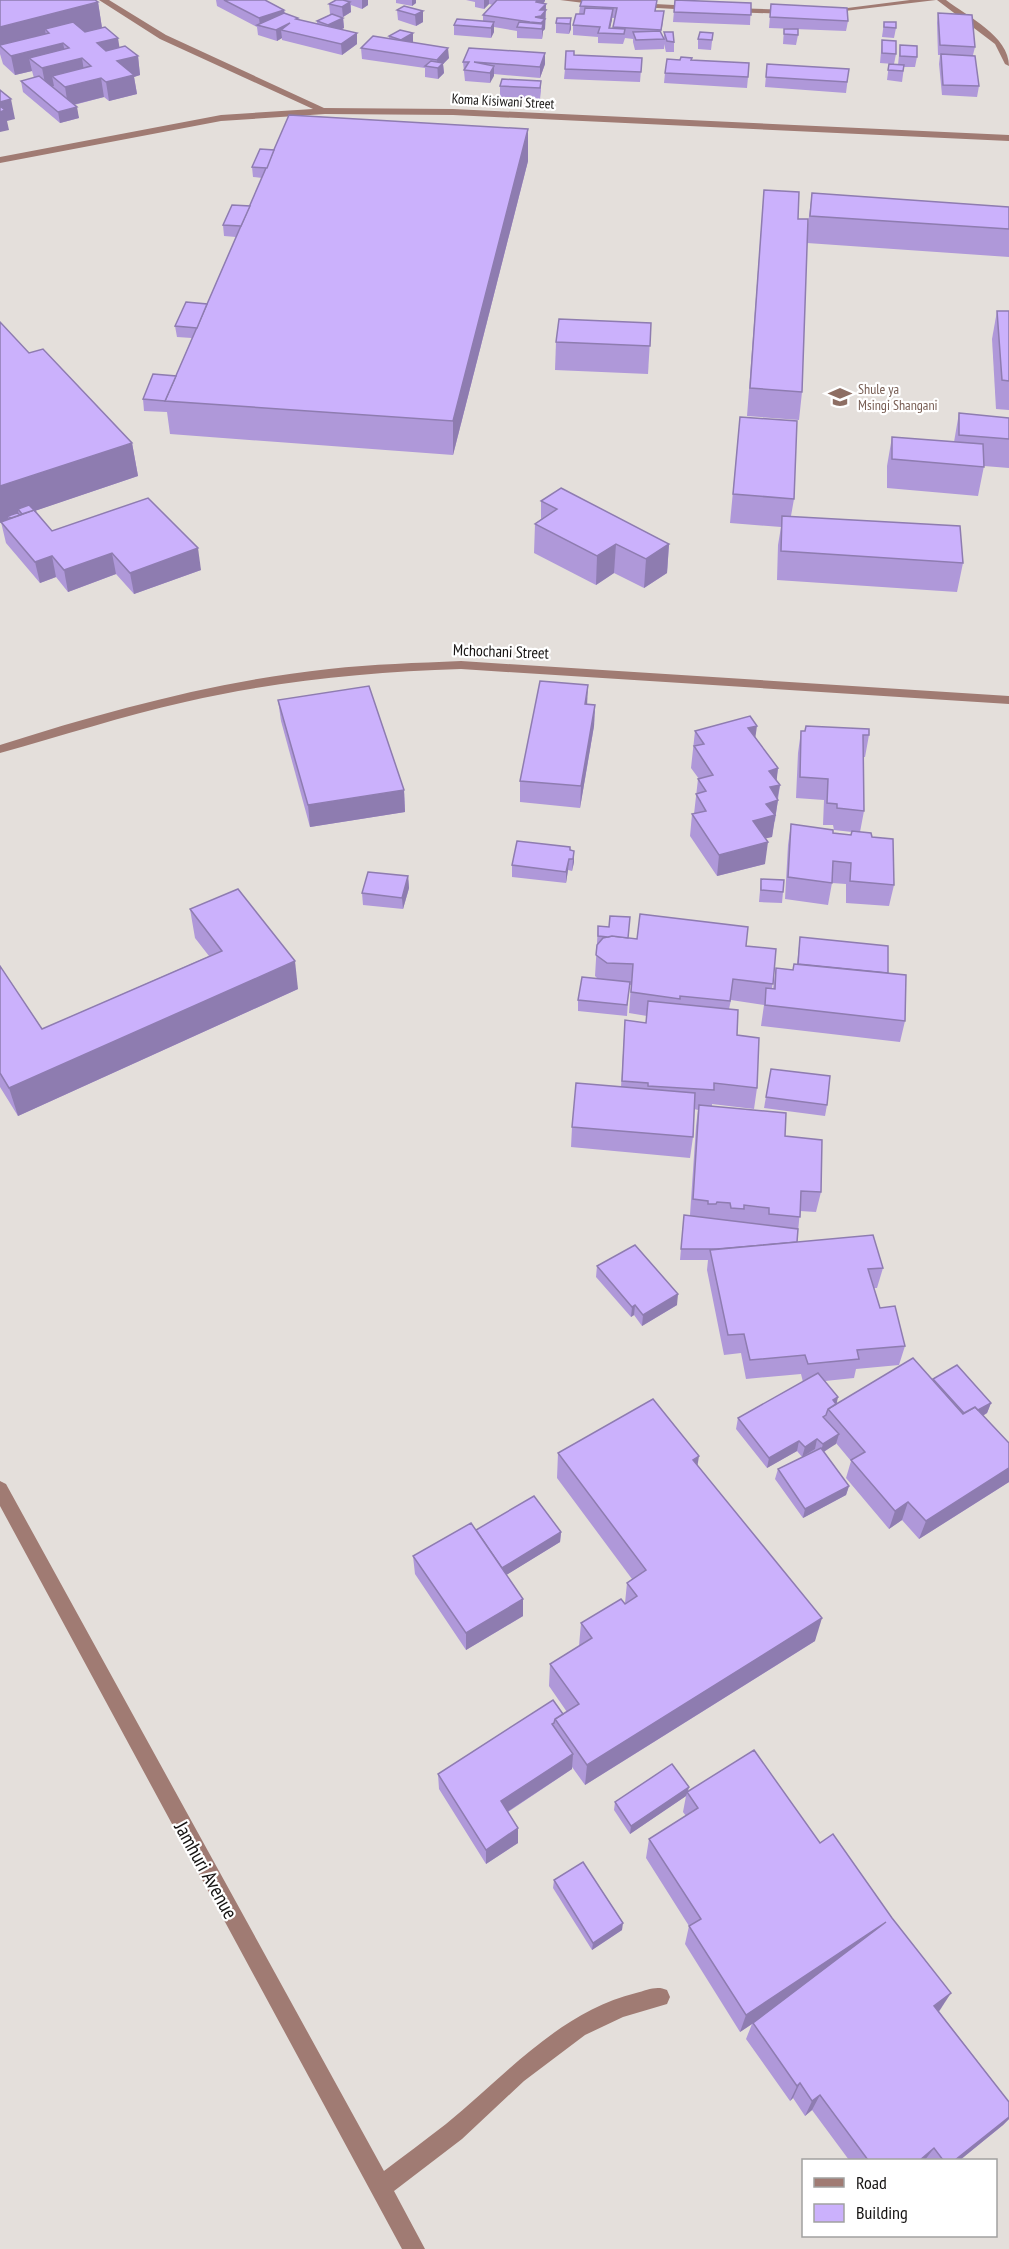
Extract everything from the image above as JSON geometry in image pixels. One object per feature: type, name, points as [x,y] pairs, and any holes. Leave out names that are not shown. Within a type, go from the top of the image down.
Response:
[{"type":"street","points":[[103,0],[163,37],[325,111]]},
{"type":"street","points":[[564,0],[608,3]]},
{"type":"street","points":[[818,11],[932,0]]},
{"type":"street","points":[[941,0],[998,44],[1009,64]]},
{"type":"street","points":[[629,5],[702,9]]},
{"type":"street","points":[[724,10],[797,12]]},
{"type":"street","name":"Koma Kisiwani Street","points":[[0,160],[221,118],[325,111],[453,112],[1009,138]]},
{"type":"street","name":"Mchochani Street","points":[[0,749],[170,702],[277,680],[374,668],[461,665],[1009,700]]},
{"type":"street","name":"Jamhuri Avenue","points":[[0,1489],[414,2249]]},
{"type":"street","points":[[381,2187],[454,2131],[517,2074],[578,2028],[620,2007],[660,1997]]},
{"type":"building","points":[[0,0],[95,0],[98,2],[0,27]]},
{"type":"building","points":[[224,0],[265,0],[284,10],[259,18]]},
{"type":"building","points":[[336,0],[350,2],[342,7],[329,4]]},
{"type":"building","points":[[497,0],[537,0],[536,2],[546,4],[540,10],[546,10],[541,16],[535,17],[545,19],[541,23],[483,15]]},
{"type":"building","points":[[582,0],[657,0],[655,11],[664,11],[661,30],[613,27],[617,8],[580,6]]},
{"type":"building","points":[[675,0],[751,3],[751,15],[674,12]]},
{"type":"building","points":[[771,4],[847,8],[848,21],[770,17]]},
{"type":"building","points":[[404,6],[423,11],[415,15],[397,10]]},
{"type":"building","points":[[585,8],[613,9],[609,28],[625,29],[624,34],[598,33],[600,27],[573,25],[576,14],[584,14]]},
{"type":"building","points":[[284,13],[298,18],[296,19],[357,33],[341,44],[281,30],[290,23],[276,30],[257,25]]},
{"type":"building","points":[[938,13],[972,15],[975,47],[940,45]]},
{"type":"building","points":[[332,14],[343,18],[328,25],[317,21]]},
{"type":"building","points":[[557,18],[571,18],[570,24],[556,23]]},
{"type":"building","points":[[457,19],[494,22],[491,28],[454,25]]},
{"type":"building","points":[[73,22],[85,32],[105,27],[118,38],[97,43],[106,51],[125,46],[138,56],[117,61],[134,75],[106,82],[101,78],[65,87],[52,76],[91,66],[82,58],[42,68],[29,58],[69,48],[63,43],[11,56],[0,46],[49,33],[45,29]]},
{"type":"building","points":[[519,22],[543,24],[542,29],[517,27]]},
{"type":"building","points":[[884,22],[896,22],[896,28],[884,27]]},
{"type":"building","points":[[784,29],[798,29],[798,35],[784,34]]},
{"type":"building","points":[[400,30],[413,33],[401,40],[389,36]]},
{"type":"building","points":[[660,31],[664,39],[636,40],[633,32]]},
{"type":"building","points":[[664,32],[673,32],[674,42],[667,41]]},
{"type":"building","points":[[700,32],[713,33],[712,40],[698,39]]},
{"type":"building","points":[[373,36],[448,48],[437,60],[361,48]]},
{"type":"building","points":[[882,40],[896,41],[896,54],[882,53]]},
{"type":"building","points":[[900,45],[917,46],[917,57],[900,56]]},
{"type":"building","points":[[469,48],[545,53],[540,67],[474,62],[494,66],[490,73],[464,70],[469,62],[463,62]]},
{"type":"building","points":[[566,51],[574,51],[574,55],[642,58],[641,72],[565,69]]},
{"type":"building","points":[[941,54],[975,56],[979,86],[943,85]]},
{"type":"building","points":[[681,57],[692,58],[691,60],[749,63],[748,77],[665,73],[667,59],[680,60]]},
{"type":"building","points":[[431,61],[443,63],[438,68],[425,66]]},
{"type":"building","points":[[767,64],[849,69],[847,82],[766,77]]},
{"type":"building","points":[[889,64],[904,65],[903,71],[888,70]]},
{"type":"building","points":[[39,76],[77,107],[58,112],[21,81]]},
{"type":"building","points":[[502,79],[541,81],[540,88],[500,86]]},
{"type":"building","points":[[0,90],[11,99],[0,102]]},
{"type":"building","points":[[289,115],[528,129],[453,421],[165,401]]},
{"type":"building","points":[[260,149],[274,150],[267,168],[252,167]]},
{"type":"building","points":[[764,190],[799,192],[798,219],[808,219],[802,392],[750,388]]},
{"type":"building","points":[[812,193],[1009,207],[1009,229],[810,216]]},
{"type":"building","points":[[232,205],[250,206],[241,226],[223,225]]},
{"type":"building","points":[[186,302],[207,304],[197,328],[175,326]]},
{"type":"building","points":[[997,311],[1009,311],[1009,381],[1002,380]]},
{"type":"building","points":[[559,319],[651,323],[650,346],[556,342]]},
{"type":"building","points":[[0,322],[29,353],[43,349],[132,443],[0,486]]},
{"type":"building","points":[[153,374],[176,376],[165,401],[143,399]]},
{"type":"building","points":[[959,413],[1009,418],[1009,439],[959,435]]},
{"type":"building","points":[[740,417],[797,421],[794,499],[733,494]]},
{"type":"building","points":[[892,437],[983,444],[984,467],[892,459]]},
{"type":"building","points":[[561,488],[669,544],[646,559],[616,544],[597,556],[535,524],[557,509],[541,501]]},
{"type":"building","points":[[148,498],[198,548],[130,573],[112,553],[64,570],[52,556],[35,562],[1,522],[34,510],[52,531]]},
{"type":"building","points":[[29,505],[34,510],[22,514],[18,509]]},
{"type":"building","points":[[17,513],[20,515],[11,518],[8,516]]},
{"type":"building","points":[[782,516],[960,526],[963,563],[781,551]]},
{"type":"building","points":[[540,681],[588,685],[585,704],[595,705],[581,786],[520,781]]},
{"type":"building","points":[[369,686],[404,790],[308,805],[278,700]]},
{"type":"building","points":[[750,716],[757,726],[748,728],[778,768],[769,771],[780,785],[770,787],[778,800],[766,804],[775,815],[753,821],[768,842],[719,855],[692,814],[706,811],[696,794],[706,791],[698,779],[713,775],[694,746],[704,744],[695,731]]},
{"type":"building","points":[[806,726],[869,729],[869,735],[863,735],[864,811],[837,808],[837,804],[827,803],[828,779],[800,777],[801,731],[805,731]]},
{"type":"building","points":[[791,824],[833,830],[833,833],[851,835],[852,831],[871,833],[872,837],[893,839],[894,885],[850,881],[851,863],[833,861],[832,883],[788,877]]},
{"type":"building","points":[[517,841],[570,847],[570,850],[574,851],[573,859],[569,859],[566,872],[512,865]]},
{"type":"building","points":[[368,872],[408,876],[402,898],[362,893]]},
{"type":"building","points":[[761,879],[784,880],[783,892],[761,890]]},
{"type":"building","points":[[238,889],[295,961],[9,1088],[0,1073],[0,966],[42,1029],[222,951],[190,909]]},
{"type":"building","points":[[640,914],[748,927],[746,946],[776,949],[773,984],[733,979],[730,1001],[680,996],[680,999],[631,992],[633,964],[607,963],[596,955],[597,945],[603,938],[612,936],[637,939]]},
{"type":"building","points":[[610,916],[630,917],[628,938],[598,936],[598,926],[609,927]]},
{"type":"building","points":[[800,937],[888,946],[888,973],[798,964]]},
{"type":"building","points":[[794,964],[906,975],[905,1021],[765,1005],[766,988],[775,989],[776,968],[793,970]]},
{"type":"building","points":[[582,977],[630,982],[627,1005],[578,1000]]},
{"type":"building","points":[[648,1001],[738,1010],[737,1035],[759,1038],[757,1088],[714,1083],[714,1090],[648,1086],[648,1083],[622,1081],[625,1020],[646,1023]]},
{"type":"building","points":[[771,1069],[830,1076],[827,1105],[766,1097]]},
{"type":"building","points":[[576,1083],[695,1093],[693,1137],[572,1127]]},
{"type":"building","points":[[699,1105],[786,1113],[785,1136],[822,1140],[821,1192],[801,1191],[800,1217],[769,1214],[769,1208],[744,1205],[744,1209],[731,1208],[730,1203],[708,1204],[708,1201],[693,1199]]},
{"type":"building","points":[[684,1215],[798,1229],[797,1242],[717,1249],[681,1249]]},
{"type":"building","points":[[873,1235],[883,1268],[868,1269],[880,1308],[895,1306],[905,1346],[857,1350],[859,1359],[808,1364],[805,1355],[750,1360],[744,1334],[728,1335],[710,1250]]},
{"type":"building","points":[[635,1245],[678,1294],[643,1315],[635,1305],[632,1307],[597,1266]]},
{"type":"building","points":[[913,1358],[963,1414],[975,1407],[1009,1443],[1009,1468],[926,1521],[908,1502],[895,1511],[851,1460],[865,1452],[828,1409]]},
{"type":"building","points":[[957,1365],[991,1403],[978,1410],[975,1407],[964,1413],[933,1379]]},
{"type":"building","points":[[818,1373],[838,1397],[833,1400],[836,1404],[828,1409],[823,1417],[839,1434],[823,1444],[817,1439],[805,1447],[799,1441],[769,1458],[738,1418]]},
{"type":"building","points":[[653,1399],[699,1456],[693,1460],[822,1618],[587,1765],[555,1719],[579,1704],[550,1664],[592,1638],[581,1623],[621,1599],[625,1604],[637,1596],[627,1583],[646,1570],[558,1453]]},
{"type":"building","points":[[821,1448],[849,1486],[805,1509],[778,1469]]},
{"type":"building","points":[[534,1496],[561,1532],[502,1568],[476,1530]]},
{"type":"building","points":[[471,1523],[523,1599],[466,1633],[413,1556]]},
{"type":"building","points":[[553,1700],[563,1714],[552,1724],[573,1754],[501,1801],[518,1828],[486,1850],[438,1774]]},
{"type":"building","points":[[754,1750],[820,1843],[833,1834],[892,1918],[951,1993],[934,2006],[1009,2102],[1009,2117],[956,2159],[942,2159],[934,2148],[921,2159],[867,2159],[820,2095],[812,2101],[800,2083],[797,2086],[753,2023],[886,1922],[746,2015],[689,1926],[701,1919],[649,1839],[698,1808],[687,1792]]},
{"type":"building","points":[[672,1764],[689,1787],[631,1826],[615,1802]]},
{"type":"building","points":[[583,1862],[623,1923],[593,1943],[554,1880]]},
{"type":"place","name":"Shule ya Msingi Shangani","points":[[840,397]]}]
